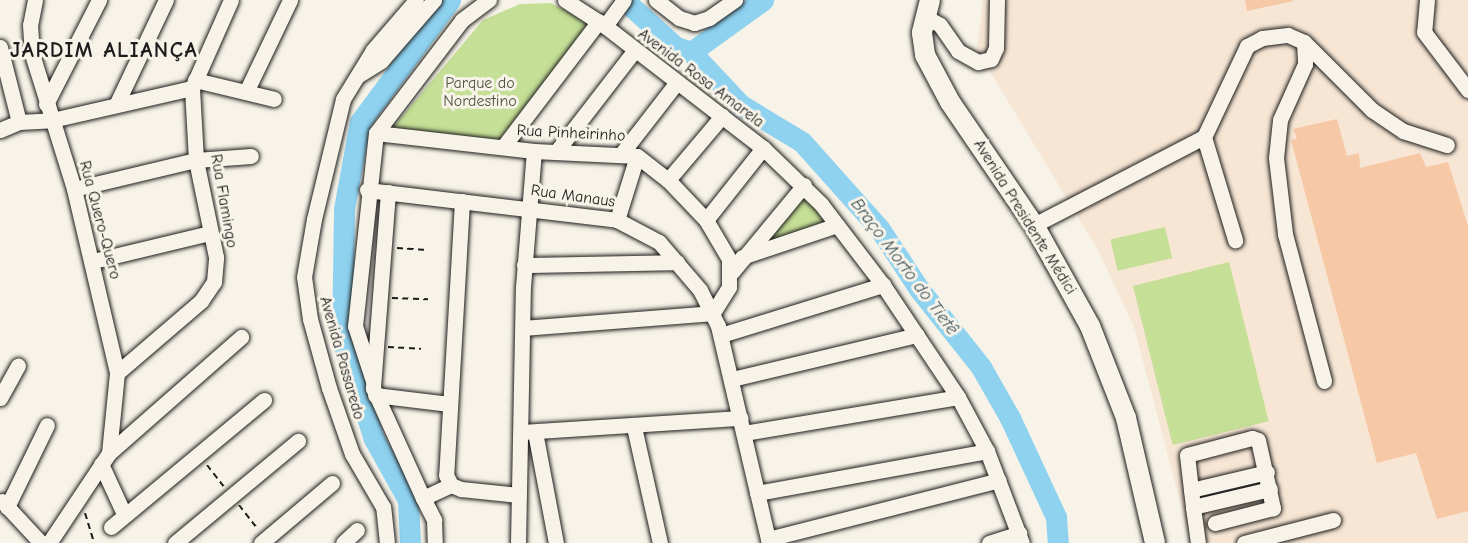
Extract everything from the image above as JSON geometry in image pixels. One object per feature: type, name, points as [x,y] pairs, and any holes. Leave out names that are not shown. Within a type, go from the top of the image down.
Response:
[{"type":"main road","name":"Avenida Presidente Médici","points":[[927,8],[925,55],[934,76],[1034,225],[1067,279],[1113,378],[1155,543]]},
{"type":"street","name":"Rua Quero-Quero","points":[[35,0],[30,25],[32,54],[46,104],[75,189],[117,374],[105,458]]},
{"type":"street","points":[[46,104],[99,0]]},
{"type":"street","points":[[117,103],[166,0]]},
{"type":"street","name":"Rua Flamingo","points":[[117,374],[212,288],[217,267],[196,160],[194,84],[231,0]]},
{"type":"street","points":[[246,92],[290,0]]},
{"type":"street","name":"Avenida Passaredo","points":[[387,543],[383,507],[352,454],[329,388],[310,319],[304,277],[342,99],[373,50],[416,0]]},
{"type":"street","name":"Avenida Passaredo","points":[[359,75],[381,61],[434,0]]},
{"type":"street","points":[[435,543],[434,520],[374,388],[355,326],[367,190],[376,133],[462,20],[489,0]]},
{"type":"street","name":"Avenida Rosa Amarela","points":[[565,0],[602,23],[634,51],[763,148],[804,185],[883,285],[958,397],[987,450],[1021,538]]},
{"type":"street","points":[[503,147],[602,23],[624,0]]},
{"type":"street","points":[[656,0],[679,18],[694,23],[709,18],[735,0]]},
{"type":"street","points":[[927,8],[958,51],[978,62],[991,58],[996,48],[997,0]]},
{"type":"street","points":[[1426,0],[1424,32],[1468,90]]},
{"type":"street","points":[[1034,225],[1204,137],[1247,46],[1262,38],[1288,35],[1304,42],[1372,110],[1403,131],[1447,145]]},
{"type":"street","points":[[1304,42],[1305,64],[1280,120],[1276,158],[1285,234],[1324,381]]},
{"type":"street","points":[[0,47],[19,122]]},
{"type":"street","points":[[556,152],[634,51]]},
{"type":"street","points":[[617,220],[630,154],[676,82]]},
{"type":"street","points":[[0,130],[19,122],[52,120],[194,84],[274,99]]},
{"type":"street","points":[[668,180],[722,116]]},
{"type":"street","name":"Rua Pinheirinho","points":[[376,133],[534,151],[630,154],[668,180],[706,220],[722,243],[732,272]]},
{"type":"street","points":[[1204,137],[1235,240]]},
{"type":"street","points":[[706,220],[763,148]]},
{"type":"street","points":[[534,151],[525,265],[524,328],[529,432],[556,543]]},
{"type":"street","points":[[75,189],[196,160],[251,156]]},
{"type":"street","points":[[524,328],[713,313],[726,295],[732,272],[804,185]]},
{"type":"street","name":"Rua Manaus","points":[[367,190],[528,207],[617,220],[650,235],[677,262],[713,313],[732,379],[768,541]]},
{"type":"street","points":[[374,388],[388,192]]},
{"type":"street","points":[[452,485],[446,472],[462,201]]},
{"type":"street","points":[[742,258],[837,225]]},
{"type":"street","points":[[93,261],[210,233]]},
{"type":"street","points":[[525,265],[677,262]]},
{"type":"street","points":[[721,335],[883,285]]},
{"type":"street","points":[[732,379],[917,335]]},
{"type":"street","points":[[48,543],[80,492],[105,458],[241,337]]},
{"type":"street","points":[[0,398],[18,366]]},
{"type":"street","points":[[374,388],[449,404]]},
{"type":"street","points":[[529,432],[634,427],[743,426],[958,397]]},
{"type":"street","points":[[111,527],[264,400]]},
{"type":"street","points":[[41,543],[3,503],[47,424]]},
{"type":"street","points":[[634,427],[660,543]]},
{"type":"street","points":[[518,543],[519,495],[529,432]]},
{"type":"street","points":[[1198,543],[1185,459],[1190,452],[1256,438],[1267,472],[1273,506],[1270,511],[1215,523]]},
{"type":"street","points":[[176,543],[298,441]]},
{"type":"street","points":[[758,493],[987,450]]},
{"type":"street","points":[[105,458],[124,514]]},
{"type":"street","points":[[1191,490],[1267,472]]},
{"type":"street","points":[[768,541],[999,480]]},
{"type":"street","points":[[261,543],[332,483]]},
{"type":"street","points":[[423,498],[452,485],[469,491],[519,495]]},
{"type":"street","points":[[1193,507],[1270,489]]},
{"type":"street","points":[[1244,543],[1333,520]]},
{"type":"street","points":[[343,543],[357,530]]},
{"type":"street","points":[[989,543],[1021,538]]},
{"type":"path","points":[[384,248],[427,250]]},
{"type":"path","points":[[379,298],[428,299]]},
{"type":"path","points":[[376,346],[421,350]]},
{"type":"path","points":[[80,492],[94,543]]},
{"type":"shaded area","points":[[983,0],[1468,0],[1468,543],[1191,543],[1134,327],[1098,250],[977,50]]},
{"type":"green space","name":"Parque do Nordestino","points":[[551,3],[590,24],[500,141],[393,127],[483,20],[520,4]]},
{"type":"green space","points":[[805,194],[826,224],[752,250]]},
{"type":"green space","points":[[1165,227],[1172,258],[1118,271],[1110,240]]},
{"type":"green space","points":[[1229,262],[1269,421],[1173,445],[1133,286]]},
{"type":"building","points":[[1245,0],[1293,0],[1293,1],[1247,11]]},
{"type":"building","points":[[1337,119],[1347,156],[1359,153],[1360,168],[1420,153],[1426,167],[1448,162],[1468,226],[1468,511],[1437,519],[1416,453],[1377,463],[1291,140],[1297,139],[1293,129]]},
{"type":"waterway","name":"Braço Morto do Tietê","points":[[410,543],[408,500],[374,439],[342,340],[344,209],[360,122],[450,0]]},
{"type":"waterway","name":"Braço Morto do Tietê","points":[[624,0],[676,47],[691,52],[741,105],[802,142],[879,228],[919,289],[981,367],[1010,418],[1056,517],[1058,543]]},
{"type":"waterway","points":[[691,52],[763,0]]},
{"type":"district","name":"JARDIM ALIANÇA","points":[[104,51]]}]
